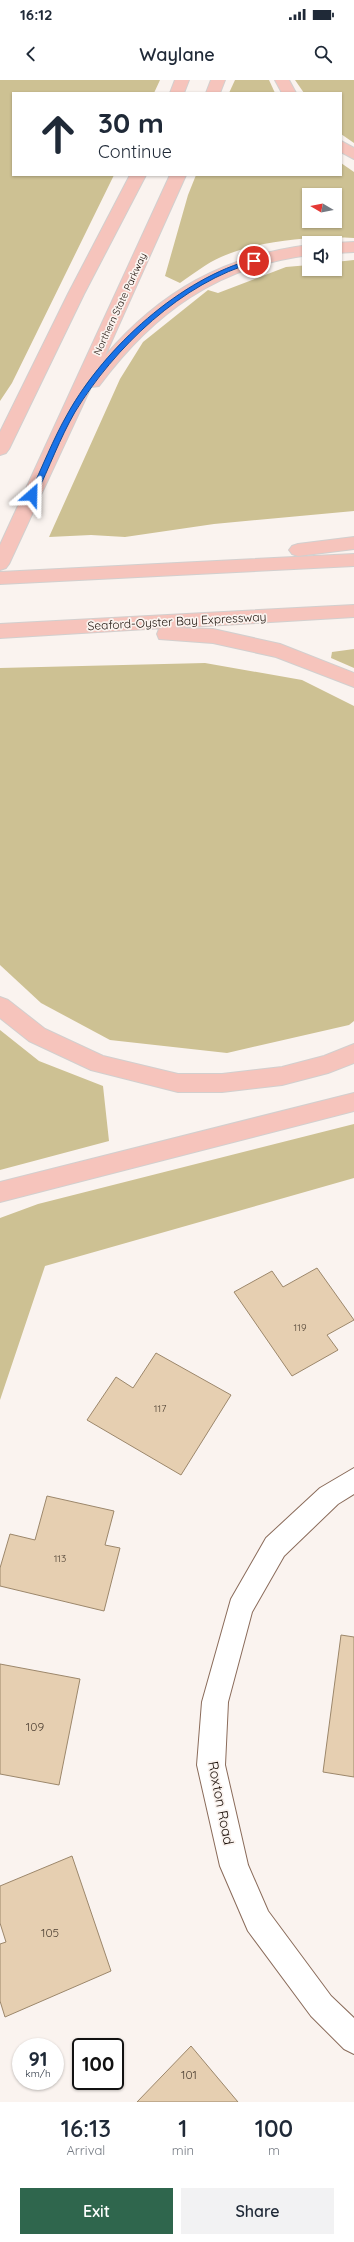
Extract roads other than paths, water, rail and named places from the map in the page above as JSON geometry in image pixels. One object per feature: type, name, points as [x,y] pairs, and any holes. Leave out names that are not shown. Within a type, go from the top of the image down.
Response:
[{"type":"highway","points":[[177,92],[182,80]]},
{"type":"highway","points":[[213,92],[218,80]]},
{"type":"highway","points":[[282,80],[288,92]]},
{"type":"highway","points":[[342,146],[354,155]]},
{"type":"highway","points":[[0,449],[68,308],[137,176]]},
{"type":"highway","name":"Northern State Parkway","points":[[0,564],[72,412],[178,176]]},
{"type":"highway","points":[[342,248],[354,247]]},
{"type":"highway","points":[[72,412],[98,374],[134,335],[162,308],[194,288],[241,264],[280,254],[302,251]]},
{"type":"highway","points":[[47,577],[354,543]]},
{"type":"highway","points":[[0,578],[47,577],[354,560]]},
{"type":"highway","name":"Seaford-Oyster Bay Expressway","points":[[0,631],[354,611]]},
{"type":"highway","points":[[27,629],[213,636],[280,651],[354,680]]},
{"type":"highway","points":[[0,1006],[37,1035],[99,1064],[178,1083],[222,1083],[282,1076],[328,1064],[354,1053]]},
{"type":"highway","points":[[0,1192],[354,1102]]},
{"type":"street","name":"Roxton Road","points":[[354,1480],[329,1496],[275,1547],[240,1608],[215,1702],[211,1766],[234,1866],[258,1920],[321,2006],[354,2039]]}]
